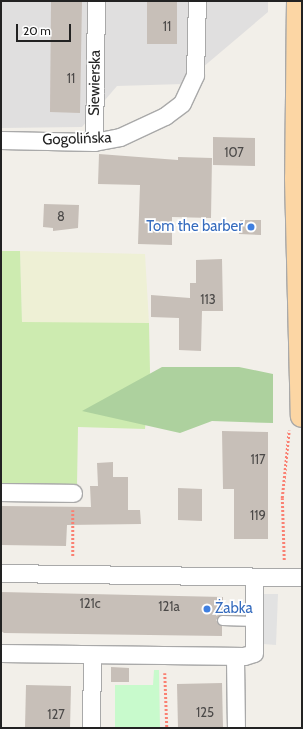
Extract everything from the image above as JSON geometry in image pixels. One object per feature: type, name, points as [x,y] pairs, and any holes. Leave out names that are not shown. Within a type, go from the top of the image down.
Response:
[{"type":"main road","points":[[294,421],[302,394],[296,178],[298,1]]},
{"type":"street","name":"Siewierska","points":[[94,142],[96,1]]},
{"type":"street","name":"Gogolińska","points":[[1,140],[94,142],[120,137],[165,116],[182,103],[195,75],[197,1]]},
{"type":"street","points":[[1,492],[73,493]]},
{"type":"street","points":[[1,573],[302,577]]},
{"type":"street","points":[[1,653],[235,658],[254,653],[254,577]]},
{"type":"street","points":[[91,728],[92,655]]},
{"type":"street","points":[[235,658],[236,728]]},
{"type":"lane","points":[[222,620],[254,621]]},
{"type":"path","points":[[284,563],[282,498],[288,429],[294,421]]},
{"type":"path","points":[[73,493],[74,574]]},
{"type":"path","points":[[162,666],[167,678],[167,728]]},
{"type":"shaded area","points":[[1,1],[268,1],[268,12],[183,84],[117,86],[82,127],[1,128]]},
{"type":"shaded area","points":[[264,594],[278,594],[276,645],[263,644]]},
{"type":"green space","points":[[1,251],[20,251],[22,322],[149,323],[150,372],[145,429],[78,427],[77,486],[1,483]]},
{"type":"green space","points":[[20,251],[145,254],[149,323],[22,323]]},
{"type":"green space","points":[[162,367],[239,367],[273,374],[273,423],[212,421],[180,433],[82,411]]},
{"type":"green space","points":[[154,670],[159,670],[160,728],[115,728],[115,685],[153,685]]},
{"type":"building","points":[[51,1],[82,1],[80,113],[50,112]]},
{"type":"building","points":[[147,1],[177,1],[177,44],[147,44]]},
{"type":"building","points":[[213,137],[255,138],[255,166],[213,165]]},
{"type":"building","points":[[99,154],[178,160],[178,157],[212,158],[211,218],[172,217],[172,245],[138,244],[140,185],[98,184]]},
{"type":"building","points":[[44,204],[79,205],[78,228],[53,231],[53,228],[43,227]]},
{"type":"building","points":[[240,220],[261,220],[261,235],[239,234]]},
{"type":"building","points":[[222,259],[223,311],[202,311],[201,351],[179,350],[179,318],[151,317],[151,295],[190,298],[190,283],[196,283],[196,260]]},
{"type":"building","points":[[222,431],[268,432],[268,539],[234,539],[234,489],[223,489]]},
{"type":"building","points":[[113,462],[113,477],[128,477],[128,510],[140,510],[141,524],[67,525],[66,546],[1,545],[1,506],[91,507],[90,486],[98,486],[97,463]]},
{"type":"building","points":[[178,488],[202,489],[202,521],[178,520]]},
{"type":"building","points":[[1,592],[223,597],[223,614],[216,620],[222,626],[222,636],[4,633],[1,631]]},
{"type":"building","points":[[111,667],[129,668],[129,682],[111,682]]},
{"type":"building","points":[[222,683],[223,728],[178,728],[177,684]]},
{"type":"building","points":[[26,685],[71,686],[70,728],[25,728]]},
{"type":"place","name":"Tom the barber","points":[[251,227]]},
{"type":"place","name":"Żabka","points":[[207,609]]}]
